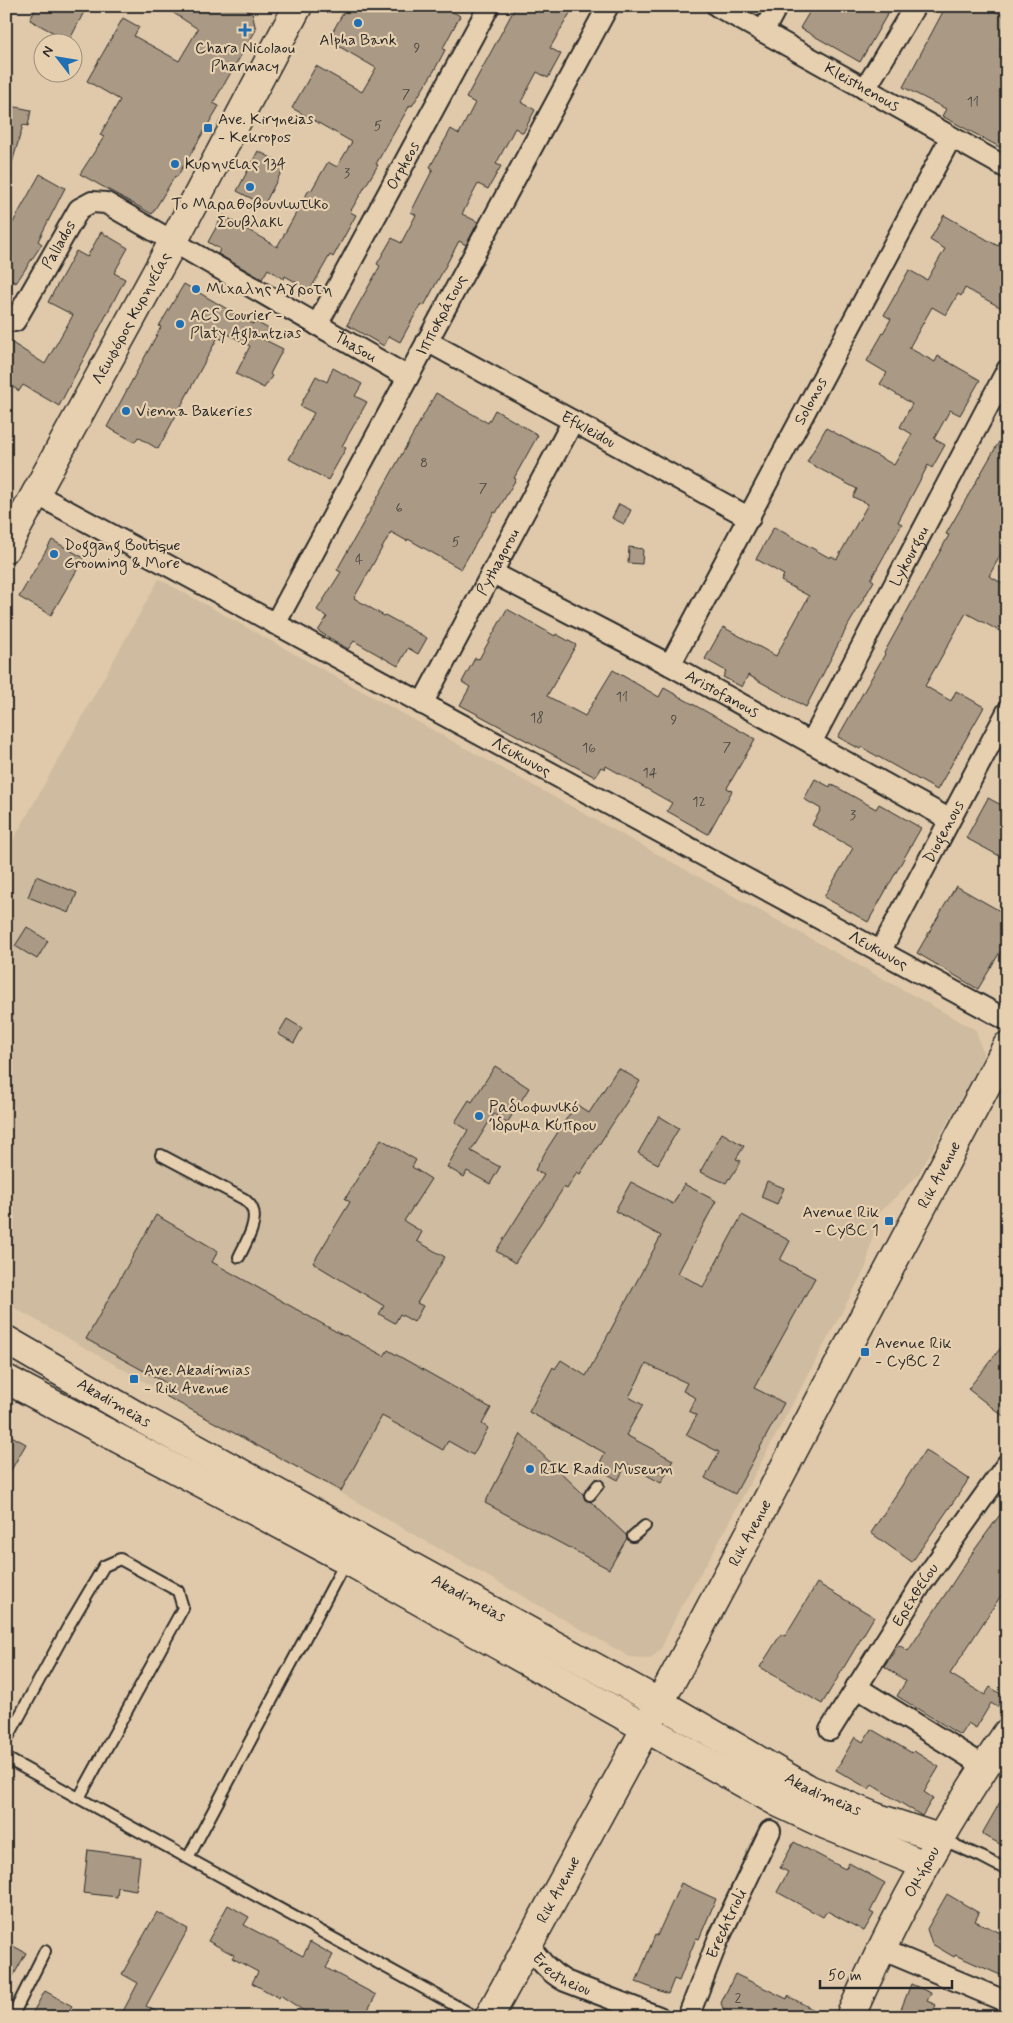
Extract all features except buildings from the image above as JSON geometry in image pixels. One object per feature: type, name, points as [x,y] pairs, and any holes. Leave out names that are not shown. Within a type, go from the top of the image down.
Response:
[{"type":"main road","name":"Λεωφόρος Κυρηνείας","points":[[6,548],[173,242],[298,6]]},
{"type":"main road","name":"Rik Avenue","points":[[488,2017],[660,1703],[1007,1046]]},
{"type":"main road","name":"Akadimeias","points":[[6,1340],[144,1420],[660,1703],[806,1788],[875,1818],[939,1838]]},
{"type":"main road","name":"Akadimeias","points":[[6,1379],[347,1560],[647,1727],[779,1803],[826,1825],[925,1865]]},
{"type":"main road","name":"Ομήρου","points":[[850,2017],[881,1949],[939,1838],[1007,1733]]},
{"type":"street","name":"Orpheos","points":[[317,324],[489,6]]},
{"type":"street","name":"Ιπποκράτους","points":[[275,624],[608,6]]},
{"type":"street","name":"Kleisthenous","points":[[718,6],[1007,168]]},
{"type":"street","points":[[763,32],[777,6]]},
{"type":"street","points":[[865,89],[915,6]]},
{"type":"street","name":"Solonos","points":[[670,665],[750,518],[951,137]]},
{"type":"street","name":"Pallados","points":[[15,321],[79,209],[92,202],[106,202],[173,242]]},
{"type":"street","name":"Thasou","points":[[173,242],[408,377]]},
{"type":"street","name":"Efkleidou","points":[[427,341],[750,518]]},
{"type":"street","name":"Lykourgou","points":[[811,743],[1007,370]]},
{"type":"street","name":"Pythagorou","points":[[422,704],[573,421]]},
{"type":"street","name":"Λευκωνος","points":[[36,494],[1007,1020]]},
{"type":"street","name":"Aristofanous","points":[[493,573],[670,665],[949,819]]},
{"type":"street","name":"Diogenous","points":[[880,952],[1007,712]]},
{"type":"street","name":"Ερεχθείου","points":[[830,1730],[922,1583],[1007,1464]]},
{"type":"street","points":[[856,1687],[984,1766]]},
{"type":"street","name":"Erechtrioli","points":[[688,2017],[722,1932],[770,1831]]},
{"type":"street","name":"Erectheiou","points":[[529,1944],[534,1954],[551,1973],[564,1981],[659,2017]]},
{"type":"street","points":[[881,1949],[1007,2002]]},
{"type":"lane","points":[[161,1155],[244,1200],[252,1207],[254,1217],[251,1230],[239,1257]]},
{"type":"lane","points":[[590,1495],[598,1485]]},
{"type":"lane","points":[[633,1536],[645,1526]]},
{"type":"lane","points":[[6,1742],[68,1627],[104,1566],[120,1560],[178,1591],[183,1608],[79,1798]]},
{"type":"lane","points":[[188,1858],[347,1560]]},
{"type":"lane","points":[[6,1758],[476,2017]]},
{"type":"lane","points":[[939,1838],[1007,1870]]},
{"type":"lane","points":[[12,2017],[45,1951]]},
{"type":"shaded area","name":"Ραδιοφωνικό Ίδρυμα Κύπρου","points":[[159,579],[976,1030],[984,1057],[918,1175],[877,1215],[866,1267],[712,1554],[680,1608],[661,1649],[650,1659],[630,1657],[6,1303],[6,853]]},
{"type":"place","name":"Alpha Bank","points":[[358,23]]},
{"type":"place","name":"Chara Nicolaou Pharmacy","points":[[245,30]]},
{"type":"place","name":"Ave. Kiryneias - Kekropos","points":[[208,128]]},
{"type":"place","name":"Κυρηνειας 134","points":[[175,164]]},
{"type":"place","name":"Το Μαραθοβουνιωτικο Σουβλακι","points":[[250,187]]},
{"type":"place","name":"Μιχαλης Αγροτη","points":[[196,289]]},
{"type":"place","name":"ACS Courier - Platy Aglantzias","points":[[180,324]]},
{"type":"place","name":"Vienna Bakeries","points":[[126,411]]},
{"type":"place","name":"Doggang Boutique Grooming & More","points":[[54,554]]},
{"type":"place","name":"Ραδιοφωνικό Ίδρυμα Κύπρου","points":[[479,1116]]},
{"type":"place","name":"Avenue Rik - CyBC 1","points":[[889,1221]]},
{"type":"place","name":"Avenue Rik - CyBC 2","points":[[865,1352]]},
{"type":"place","name":"Ave. Akadimias - Rik Avenue","points":[[134,1379]]},
{"type":"place","name":"RIK Radio Museum","points":[[530,1469]]}]
